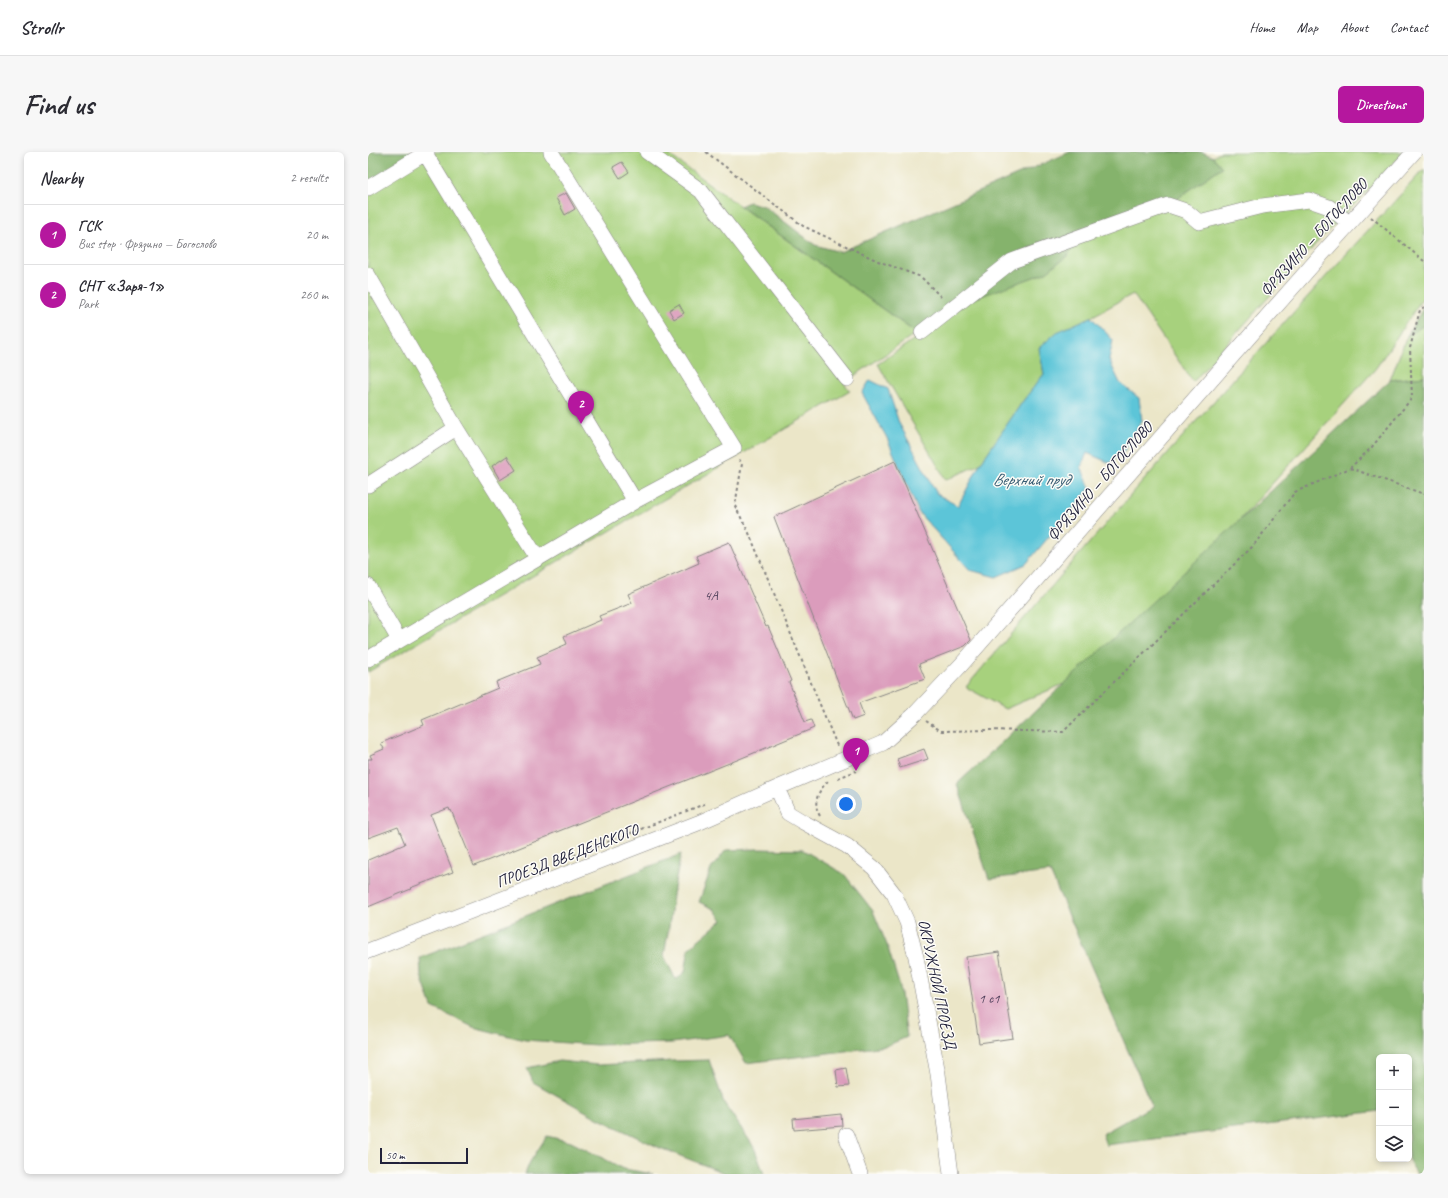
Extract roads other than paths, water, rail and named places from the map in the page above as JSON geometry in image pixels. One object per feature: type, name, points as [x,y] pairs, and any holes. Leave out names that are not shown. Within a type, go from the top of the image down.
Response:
[{"type":"street","points":[[368,188],[426,152],[635,502]]},
{"type":"street","points":[[368,659],[635,502],[734,448],[551,152]]},
{"type":"street","points":[[647,152],[701,191],[847,379]]},
{"type":"street","name":"ФРЯЗИНО — БОГОСЛОВО","points":[[777,788],[883,743],[915,714],[967,659],[1349,223],[1414,152]]},
{"type":"street","points":[[922,332],[1012,261],[1168,205],[1186,210],[1199,222],[1262,206],[1309,200],[1329,207],[1349,223]]},
{"type":"street","points":[[368,275],[456,428],[538,560]]},
{"type":"street","points":[[368,485],[456,428]]},
{"type":"street","points":[[368,586],[399,640]]},
{"type":"street","name":"ПРОЕЗД ВВЕДЕНСКОГО","points":[[368,951],[698,823],[777,788]]},
{"type":"street","name":"ОКРУЖНОЙ ПРОЕЗД","points":[[777,788],[788,812],[847,846],[874,868],[894,894],[907,922],[916,957],[938,1074],[951,1174]]},
{"type":"street","points":[[846,1135],[860,1174]]},
{"type":"water","name":"Верхний пруд","points":[[1091,317],[1113,340],[1109,360],[1120,383],[1139,398],[1142,421],[1125,450],[1110,463],[1087,453],[1081,467],[1090,488],[1026,564],[996,577],[970,570],[919,513],[887,438],[862,393],[870,380],[888,389],[899,423],[937,494],[958,506],[980,464],[1023,401],[1044,374],[1039,348],[1057,332]]},
{"type":"place","name":"СНТ «Заря-1»","points":[[581,424]]},
{"type":"place","name":"ГСК","points":[[856,771]]}]
